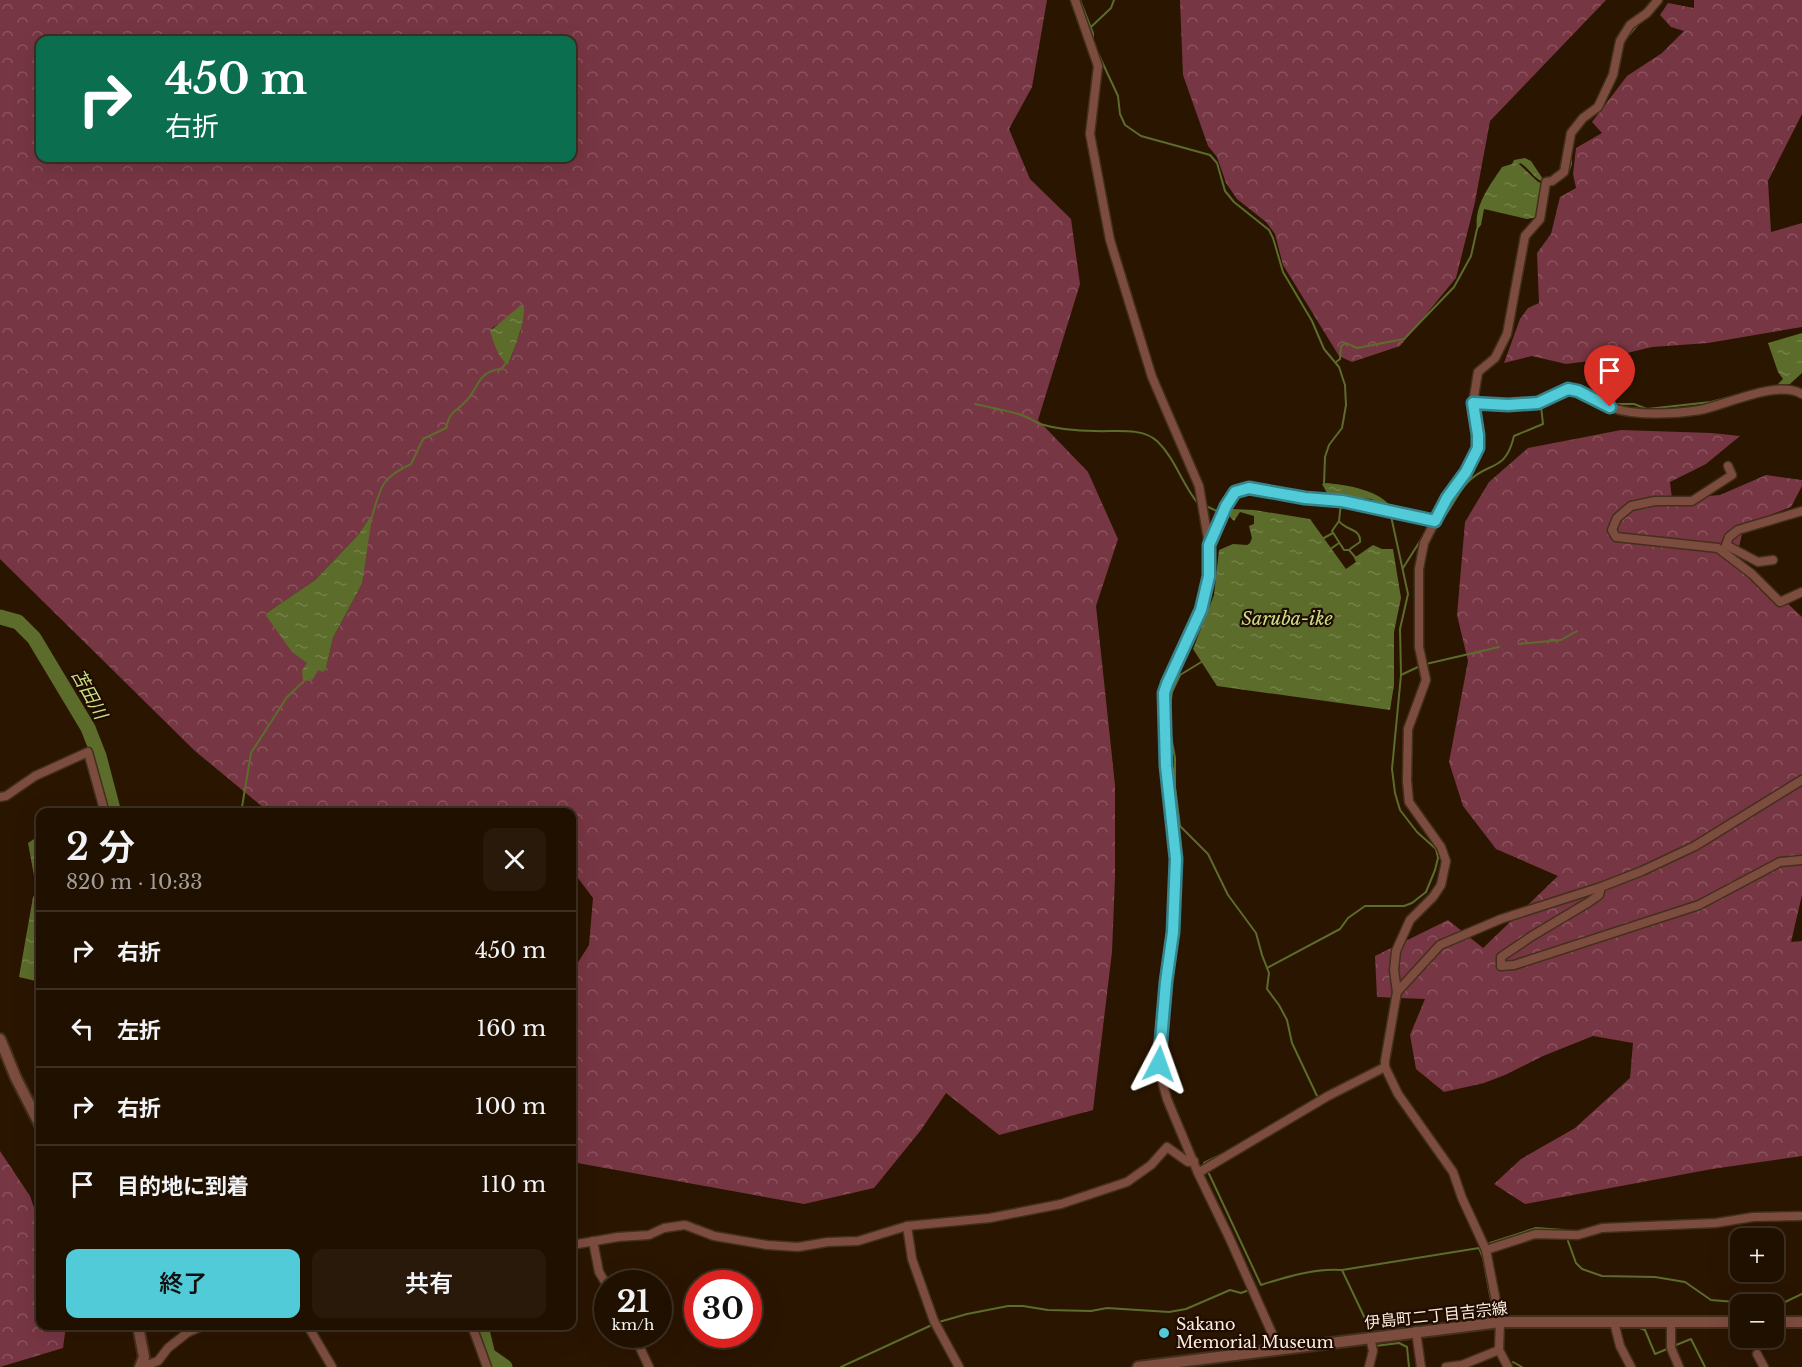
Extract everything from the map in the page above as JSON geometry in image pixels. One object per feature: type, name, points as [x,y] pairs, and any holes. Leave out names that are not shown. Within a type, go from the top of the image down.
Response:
[{"type":"street","points":[[1075,0],[1098,66],[1090,134],[1110,240],[1152,377],[1199,486],[1209,545],[1209,576],[1205,596],[1195,624],[1167,684],[1163,705],[1168,795],[1176,859],[1173,932],[1159,1064],[1162,1086],[1194,1161],[1204,1169],[1252,1289],[1279,1349]]},
{"type":"street","points":[[1508,1367],[1499,1350],[1500,1322],[1485,1250],[1453,1172],[1398,1094],[1384,1060],[1397,992],[1394,970],[1396,951],[1410,920],[1433,897],[1441,885],[1446,861],[1441,847],[1409,802],[1407,781],[1408,729],[1426,680],[1419,647],[1419,569],[1424,543],[1432,525],[1447,498],[1466,472],[1478,448],[1473,403],[1478,372],[1495,358],[1507,334],[1525,236],[1540,219],[1546,182],[1552,181],[1564,172],[1571,133],[1583,118],[1598,107],[1613,75],[1620,41],[1630,25],[1647,13],[1658,0]]},
{"type":"street","points":[[1473,403],[1508,405],[1538,403],[1568,389],[1578,391],[1623,412],[1651,413],[1698,410],[1783,389],[1802,394]]},
{"type":"street","points":[[1728,466],[1732,475],[1692,501],[1655,501],[1631,506],[1617,518],[1612,530],[1616,537],[1718,548],[1752,574],[1780,602],[1802,592]]},
{"type":"street","points":[[1209,545],[1230,497],[1243,489],[1341,501],[1432,525]]},
{"type":"street","points":[[1773,561],[1758,562],[1726,545],[1729,537],[1738,531],[1802,511]]},
{"type":"street","points":[[0,797],[6,796],[35,776],[88,752],[104,808]]},
{"type":"street","points":[[1397,992],[1440,945],[1501,919],[1602,888],[1695,846],[1802,780]]},
{"type":"street","points":[[1602,888],[1599,895],[1589,902],[1501,957],[1501,966],[1514,965],[1699,905],[1780,862],[1802,860]]},
{"type":"street","points":[[0,1039],[36,1117]]},
{"type":"street","points":[[1204,1169],[1328,1096],[1385,1067]]},
{"type":"street","points":[[576,1244],[649,1234],[664,1228],[685,1225],[714,1236],[767,1245],[798,1247],[828,1242],[858,1241],[907,1226],[990,1218],[1061,1204],[1127,1182],[1151,1165],[1167,1147],[1188,1162],[1194,1161]]},
{"type":"street","points":[[1485,1250],[1535,1234],[1578,1235],[1602,1228],[1716,1223],[1753,1216],[1802,1216]]},
{"type":"street","points":[[907,1226],[912,1259],[935,1323],[959,1367]]},
{"type":"street","points":[[593,1240],[600,1270]]},
{"type":"street","name":"伊島町二丁目吉宗線","points":[[1138,1367],[1500,1322],[1730,1322]]},
{"type":"street","points":[[1614,1322],[1620,1346],[1632,1367]]},
{"type":"street","points":[[1671,1322],[1671,1348],[1679,1367]]},
{"type":"street","points":[[1784,1322],[1802,1322]]},
{"type":"street","points":[[139,1330],[144,1357],[140,1367]]},
{"type":"street","points":[[140,1367],[158,1361],[168,1348],[193,1330]]},
{"type":"street","points":[[310,1330],[332,1367]]},
{"type":"street","points":[[473,1330],[487,1367]]},
{"type":"street","points":[[1416,1331],[1421,1367]]},
{"type":"street","points":[[1369,1367],[1373,1351],[1370,1337]]},
{"type":"street","points":[[640,1348],[648,1367]]},
{"type":"street","points":[[1446,1367],[1462,1365],[1499,1350]]},
{"type":"street","points":[[1757,1354],[1764,1367]]},
{"type":"green space","points":[[0,0],[1047,0],[1032,87],[1009,129],[1030,179],[1071,219],[1080,284],[1038,420],[1088,472],[1118,539],[1096,606],[1115,785],[1115,877],[1112,952],[1093,1110],[999,1135],[946,1093],[921,1130],[874,1188],[804,1204],[576,1163],[576,966],[589,945],[593,898],[576,875],[576,808],[264,808],[195,751],[0,559]],"holes":[[[505,320],[521,330],[508,365],[492,328]],[[368,520],[362,584],[333,638],[326,669],[302,670],[308,663],[265,614],[315,580],[358,535]]]},
{"type":"green space","points":[[1180,0],[1606,0],[1490,121],[1475,202],[1456,278],[1400,346],[1352,362],[1339,356],[1283,265],[1275,234],[1266,222],[1237,199],[1226,183],[1217,157],[1208,146],[1183,75]]},
{"type":"green space","points":[[1694,0],[1802,0],[1802,114],[1768,181],[1771,232],[1802,223],[1802,327],[1708,343],[1652,347],[1598,360],[1566,364],[1532,356],[1504,363],[1520,319],[1528,308],[1539,303],[1537,253],[1551,234],[1560,197],[1576,188],[1573,174],[1576,148],[1602,133],[1592,122],[1627,76],[1662,53],[1684,31],[1671,27],[1660,15],[1668,3],[1694,8]]},
{"type":"green space","points":[[1621,430],[1740,436],[1706,464],[1670,482],[1672,499],[1720,495],[1766,475],[1802,480],[1802,486],[1791,507],[1744,525],[1737,556],[1802,617],[1802,895],[1791,942],[1802,941],[1802,1156],[1712,1169],[1525,1204],[1494,1184],[1521,1159],[1575,1128],[1630,1078],[1633,1043],[1593,1036],[1484,1083],[1444,1092],[1416,1069],[1410,1035],[1425,999],[1377,997],[1375,956],[1448,920],[1483,948],[1558,876],[1496,849],[1463,806],[1449,762],[1468,661],[1457,615],[1465,522],[1489,482],[1528,448]]},
{"type":"green space","points":[[0,1151],[30,1196],[36,1213],[36,1330],[65,1330],[63,1348],[0,1367]]},
{"type":"water","points":[[1525,158],[1531,161],[1543,179],[1543,182],[1519,164],[1542,184],[1538,217],[1527,219],[1484,209],[1481,225],[1477,230],[1480,204],[1502,167],[1512,164],[1514,160]]},
{"type":"water","points":[[521,305],[524,305],[523,320],[508,365],[499,354],[490,331]]},
{"type":"water","points":[[1802,333],[1802,373],[1790,384],[1775,387],[1783,379],[1778,372],[1768,343]]},
{"type":"water","points":[[1327,483],[1372,493],[1380,497],[1392,509],[1371,499],[1328,495],[1322,484]]},
{"type":"water","name":"Saruba-ike","points":[[1232,509],[1254,510],[1310,519],[1346,569],[1356,562],[1354,558],[1373,545],[1382,549],[1393,549],[1401,598],[1394,632],[1394,685],[1390,710],[1217,686],[1193,649],[1214,595],[1219,550],[1233,544],[1247,545],[1252,538],[1249,526],[1254,524],[1254,516],[1240,512],[1234,521],[1229,516]]},
{"type":"water","points":[[372,517],[362,584],[333,638],[326,669],[323,672],[318,670],[313,679],[303,682],[302,670],[307,663],[292,652],[265,614],[315,580]]},
{"type":"water","points":[[36,838],[36,887],[28,843]]},
{"type":"water","points":[[36,893],[36,981],[19,977],[33,897]]},
{"type":"waterway","points":[[1080,0],[1093,33],[1093,40]]},
{"type":"waterway","points":[[1091,27],[1111,8],[1114,0]]},
{"type":"waterway","points":[[1629,35],[1639,23]]},
{"type":"waterway","points":[[1097,51],[1118,96],[1120,114],[1125,125],[1141,136],[1210,155],[1217,163],[1225,191],[1234,202],[1269,230],[1283,272],[1312,321],[1324,349],[1339,367],[1345,385],[1346,405],[1342,428],[1329,445],[1325,457],[1324,484]]},
{"type":"waterway","points":[[1568,173],[1571,152]]},
{"type":"waterway","points":[[1336,362],[1340,359],[1341,346],[1346,343],[1357,348],[1404,339],[1454,287],[1471,256],[1477,229]]},
{"type":"waterway","points":[[371,520],[380,492],[387,480],[411,464],[423,439],[446,428],[451,415],[470,397],[479,381],[487,373],[501,369],[507,362]]},
{"type":"waterway","points":[[1437,525],[1467,483],[1482,471],[1501,462],[1514,436],[1543,424],[1541,406],[1562,395]]},
{"type":"waterway","points":[[1576,395],[1605,408]]},
{"type":"waterway","points":[[1613,404],[1634,404],[1647,409],[1711,402],[1737,395]]},
{"type":"waterway","points":[[975,404],[1018,414],[1053,427],[1081,431],[1128,431],[1151,437],[1169,455],[1197,502]]},
{"type":"waterway","points":[[1469,475],[1481,451],[1482,435],[1478,409],[1482,406]]},
{"type":"waterway","points":[[1342,494],[1339,521],[1332,531],[1344,550],[1349,550],[1356,558]]},
{"type":"waterway","points":[[1206,506],[1219,512]]},
{"type":"waterway","points":[[1267,968],[1340,929],[1348,918],[1365,906],[1404,906],[1412,903],[1426,892],[1435,870],[1438,858],[1436,849],[1417,832],[1400,810],[1392,769],[1401,675],[1400,629],[1408,594],[1391,516]]},
{"type":"waterway","points":[[1339,521],[1360,537],[1360,542],[1350,549]]},
{"type":"waterway","points":[[1403,568],[1427,530]]},
{"type":"waterway","points":[[1322,539],[1333,533]]},
{"type":"waterway","points":[[1329,550],[1339,543]]},
{"type":"waterway","name":"苫田川","points":[[0,617],[18,622],[34,638],[88,728],[99,756],[113,808]]},
{"type":"waterway","points":[[1519,644],[1561,640],[1577,631]]},
{"type":"waterway","points":[[1426,664],[1499,647]]},
{"type":"waterway","points":[[1203,661],[1180,675],[1172,692],[1170,706],[1180,826],[1208,854],[1228,895],[1256,933],[1269,973],[1267,989],[1287,1020],[1292,1043],[1318,1098]]},
{"type":"waterway","points":[[1401,675],[1420,666]]},
{"type":"waterway","points":[[242,808],[251,753],[287,697],[304,681]]},
{"type":"waterway","points":[[1228,1151],[1204,1163],[1261,1285],[1311,1272],[1342,1270],[1370,1329]]},
{"type":"waterway","points":[[1490,1243],[1536,1228],[1564,1230],[1564,1232]]},
{"type":"waterway","points":[[1568,1241],[1576,1263],[1582,1269],[1602,1276],[1655,1277],[1685,1282],[1711,1300],[1772,1305],[1783,1303],[1802,1294]]},
{"type":"waterway","points":[[1342,1270],[1479,1248],[1493,1311]]},
{"type":"waterway","points":[[939,1322],[1008,1306],[1048,1310],[1091,1311],[1107,1308],[1169,1312],[1186,1309],[1230,1290],[1241,1293],[1249,1290]]},
{"type":"waterway","points":[[841,1367],[934,1324]]},
{"type":"waterway","points":[[1640,1328],[1645,1330],[1655,1354],[1667,1349]]},
{"type":"waterway","name":"苫田川","points":[[482,1330],[488,1355],[505,1367]]},
{"type":"waterway","points":[[1676,1345],[1691,1339],[1705,1367]]},
{"type":"waterway","points":[[1375,1346],[1399,1343],[1407,1347],[1409,1367]]},
{"type":"waterway","points":[[1513,1362],[1522,1367]]},
{"type":"place","name":"Sakano Memorial Museum","points":[[1164,1333]]},
{"type":"route","points":[[1159,1064],[1173,932],[1176,859],[1168,795],[1164,693],[1201,610],[1209,576],[1209,545],[1230,497],[1235,492],[1249,488],[1305,498],[1351,502],[1435,521],[1447,498],[1466,472],[1478,448],[1473,403],[1508,405],[1538,403],[1568,389],[1578,391],[1610,407]]}]
